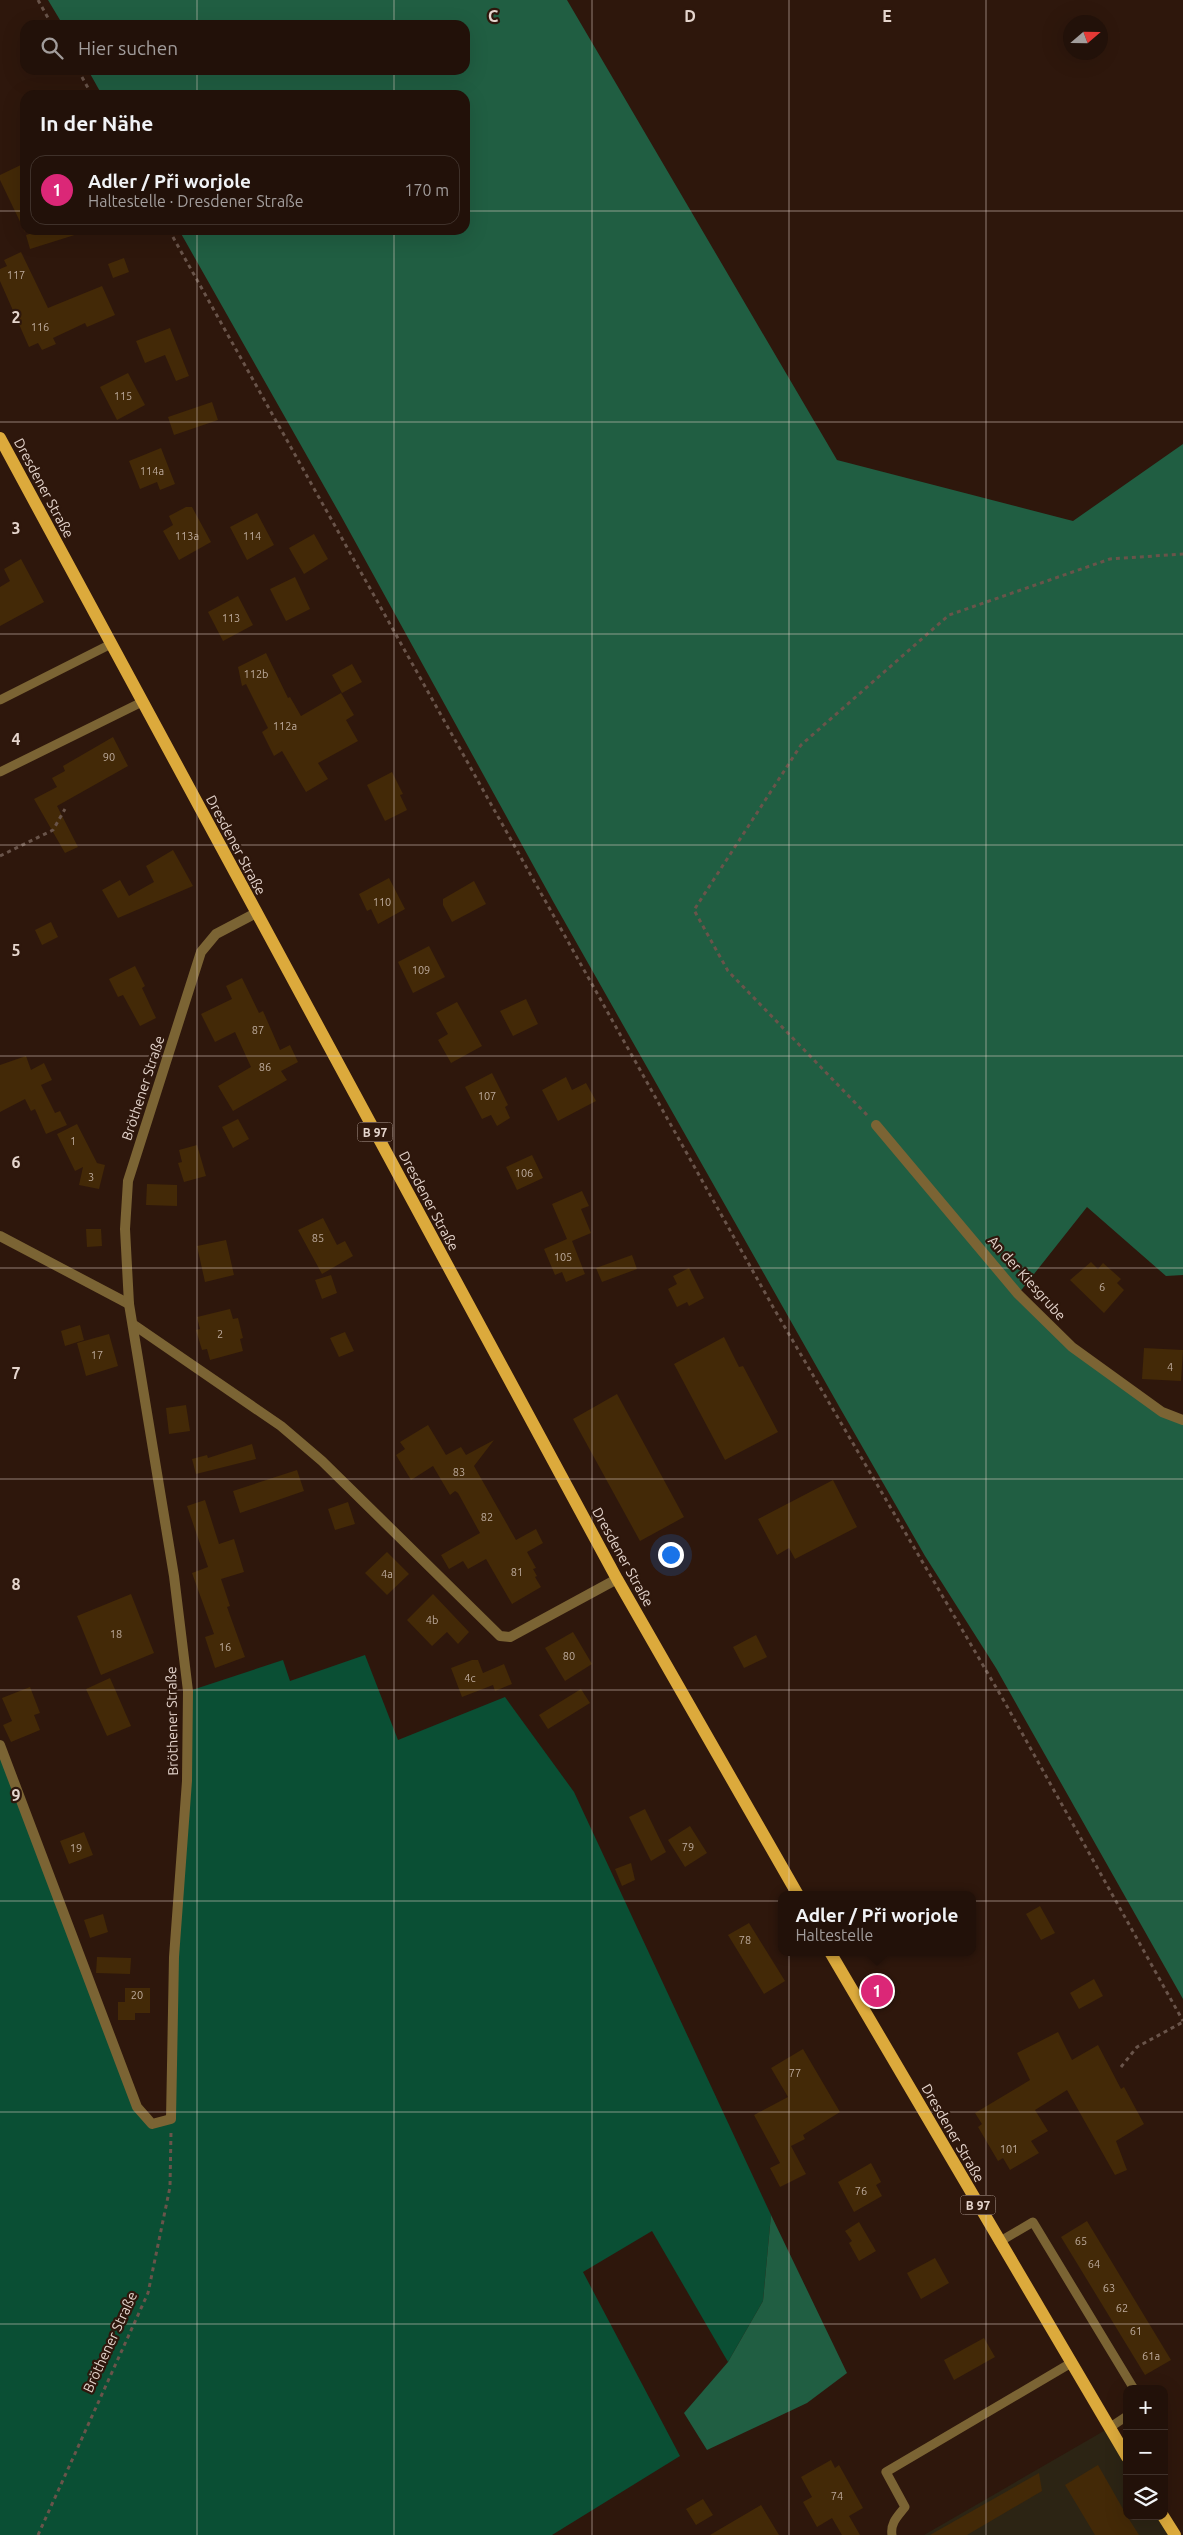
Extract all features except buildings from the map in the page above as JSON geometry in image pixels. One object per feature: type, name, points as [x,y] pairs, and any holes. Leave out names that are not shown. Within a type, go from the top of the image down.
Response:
[{"type":"main road","name":"Dresdener Straße","points":[[0,438],[617,1579],[796,1891]]},
{"type":"main road","name":"Dresdener Straße","points":[[832,1956],[1123,2451]]},
{"type":"main road","points":[[1166,2520],[1175,2535]]},
{"type":"street","name":"Bröthener Straße","points":[[171,2120],[174,1957],[187,1781],[188,1691],[174,1576],[134,1325],[129,1304],[125,1229],[128,1181],[201,952],[216,934],[256,913]]},
{"type":"street","name":"An der Kiesgrube","points":[[876,1124],[1018,1294],[1072,1347],[1162,1412],[1183,1420]]},
{"type":"street","points":[[0,1236],[129,1304]]},
{"type":"street","points":[[134,1325],[281,1426],[322,1461],[500,1636],[510,1637],[617,1579]]},
{"type":"street","points":[[0,1745],[137,2107],[152,2124],[171,2120]]},
{"type":"lane","points":[[0,700],[111,644]]},
{"type":"lane","points":[[0,772],[142,702]]},
{"type":"lane","points":[[999,2242],[1033,2222],[1132,2385]]},
{"type":"lane","points":[[892,2535],[891,2529],[894,2519],[905,2507],[886,2472],[1071,2363]]},
{"type":"lane","points":[[1109,2428],[1123,2419]]},
{"type":"path","points":[[38,0],[49,20]]},
{"type":"path","points":[[81,75],[89,90]]},
{"type":"path","points":[[172,235],[773,1307],[1004,1701],[1183,2022],[1137,2047],[1121,2067]]},
{"type":"path","points":[[876,1124],[728,971],[694,910],[801,745],[949,615],[1110,559],[1183,554]]},
{"type":"path","points":[[0,856],[53,830],[65,809]]},
{"type":"path","name":"Bröthener Straße","points":[[38,2535],[148,2293],[170,2187],[171,2120]]},
{"type":"shaded area","points":[[1109,2428],[1123,2451],[1123,2520],[1164,2520],[1173,2535],[924,2535]]},
{"type":"green space","points":[[48,0],[567,0],[837,460],[1073,521],[1183,444],[1183,1275],[1166,1276],[1087,1207],[1019,1293],[1072,1347],[1162,1412],[1183,1419],[1183,1999],[996,1668],[925,1556],[840,1408],[554,903],[341,516],[182,235],[470,235],[470,90],[99,90],[91,75],[470,75],[470,20],[60,20]]},
{"type":"green space","points":[[365,1655],[398,1740],[505,1697],[574,1792],[771,2215],[763,2301],[728,2362],[652,2231],[583,2272],[680,2456],[552,2535],[0,2535],[0,1745],[137,2107],[152,2124],[171,2119],[189,1691],[283,1660],[290,1681]]},
{"type":"green space","points":[[771,2215],[847,2373],[807,2403],[707,2450],[684,2413],[728,2362],[763,2301]]},
{"type":"place","name":"Adler / Při worjole","points":[[877,1991]]}]
